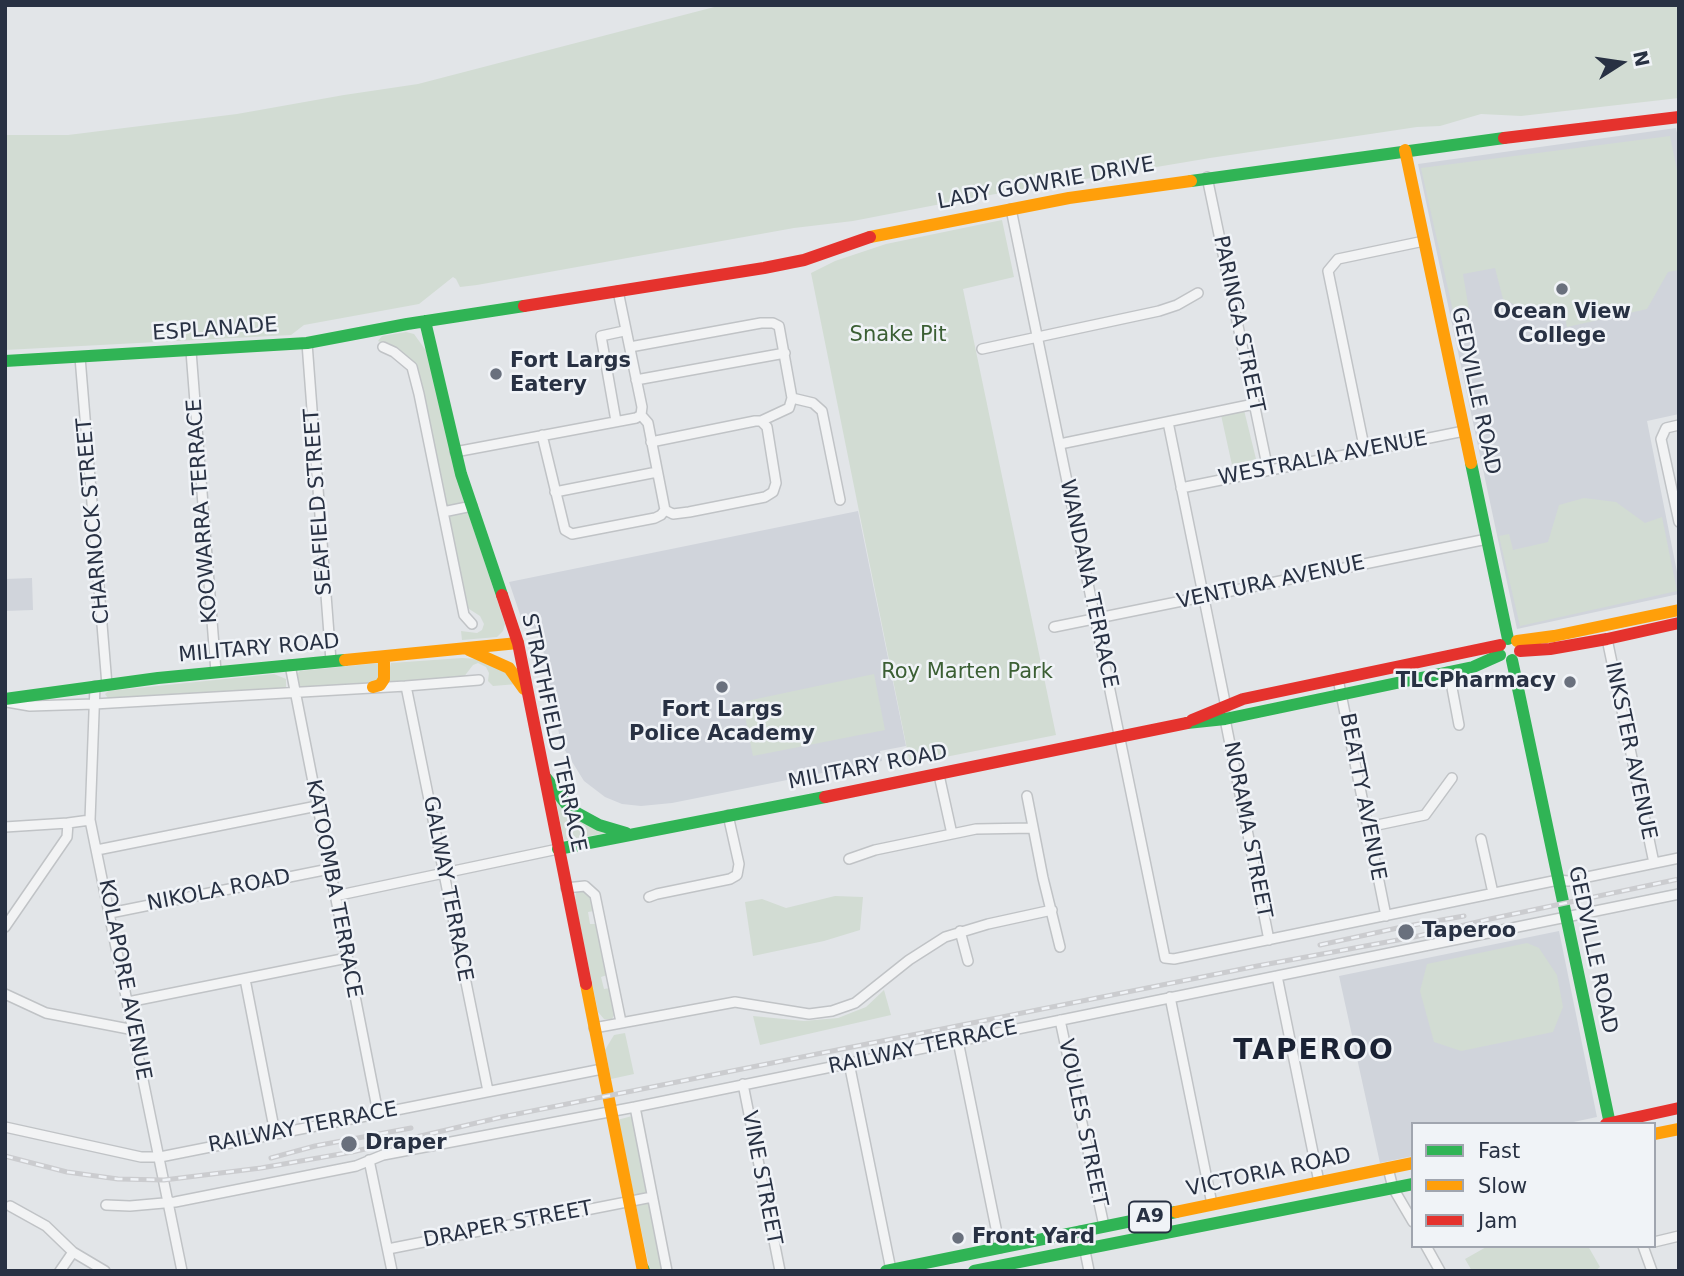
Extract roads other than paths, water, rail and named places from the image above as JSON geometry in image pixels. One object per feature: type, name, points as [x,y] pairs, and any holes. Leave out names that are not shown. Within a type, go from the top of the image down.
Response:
[{"type":"main road","name":"LADY GOWRIE DRIVE","points":[[425,321],[804,260],[878,234],[1118,190],[1405,150],[1679,117]]},
{"type":"main road","name":"GEDVILLE ROAD","points":[[1405,150],[1608,1122]]},
{"type":"main road","points":[[407,324],[430,343],[442,319]]},
{"type":"main road","name":"ESPLANADE","points":[[5,361],[307,343],[425,321]]},
{"type":"main road","name":"STRATHFIELD TERRACE","points":[[425,321],[455,452],[518,643],[643,1270]]},
{"type":"main road","name":"MILITARY ROAD","points":[[1225,713],[1243,699],[1338,679],[1509,649],[1554,636],[1679,610]]},
{"type":"main road","name":"MILITARY ROAD","points":[[558,849],[1120,738],[1185,723],[1199,715],[1341,694],[1473,667],[1509,649],[1550,649],[1679,623]]},
{"type":"main road","name":"MILITARY ROAD","points":[[5,701],[216,672],[518,643]]},
{"type":"main road","points":[[467,650],[509,668],[528,695]]},
{"type":"main road","points":[[373,687],[380,685],[384,679],[384,657]]},
{"type":"main road","points":[[544,775],[567,805],[577,813],[598,825],[632,834]]},
{"type":"main road","points":[[565,883],[573,855],[583,844]]},
{"type":"main road","points":[[1617,1122],[1679,1108]]},
{"type":"main road","points":[[1656,1134],[1679,1129]]},
{"type":"main road","name":"VICTORIA ROAD","points":[[889,1270],[1411,1163]]},
{"type":"main road","name":"VICTORIA ROAD","points":[[974,1271],[1411,1184]]},
{"type":"street","name":"PARINGA STREET","points":[[1207,177],[1268,470]]},
{"type":"street","name":"WANDANA TERRACE","points":[[1011,209],[1165,958],[1174,959],[1269,940]]},
{"type":"street","points":[[1365,451],[1328,271],[1331,264],[1338,259],[1424,240]]},
{"type":"street","points":[[618,291],[624,331],[630,347],[642,407],[640,415]]},
{"type":"street","points":[[982,349],[1159,311],[1198,293]]},
{"type":"street","points":[[630,347],[773,323],[779,326],[785,353],[792,398],[789,408],[761,421],[651,442]]},
{"type":"street","points":[[617,421],[601,336],[624,331]]},
{"type":"street","name":"SEAFIELD STREET","points":[[307,343],[331,661]]},
{"type":"street","points":[[383,347],[400,356],[411,367],[419,394],[464,615],[472,624]]},
{"type":"street","name":"KOOWARRA TERRACE","points":[[191,351],[216,672]]},
{"type":"street","points":[[636,380],[785,353]]},
{"type":"street","name":"CHARNOCK STREET","points":[[80,357],[101,686]]},
{"type":"street","points":[[792,398],[813,403],[822,411],[840,500]]},
{"type":"street","points":[[1060,444],[1254,404]]},
{"type":"street","points":[[455,452],[640,415]]},
{"type":"street","points":[[542,435],[565,530],[572,534],[654,518],[664,510],[648,423],[640,415]]},
{"type":"street","points":[[664,510],[673,514],[689,512],[765,497],[773,492],[776,483],[771,449],[767,427],[761,421]]},
{"type":"street","name":"NORAMA STREET","points":[[1168,422],[1269,940]]},
{"type":"street","points":[[1679,425],[1666,428],[1661,439],[1679,522]]},
{"type":"street","name":"WESTRALIA AVENUE","points":[[1181,488],[1464,431]]},
{"type":"street","points":[[555,492],[657,472]]},
{"type":"street","points":[[443,512],[472,506]]},
{"type":"street","name":"VENTURA AVENUE","points":[[1054,627],[1487,539]]},
{"type":"street","name":"INKSTER AVENUE","points":[[1607,639],[1654,863]]},
{"type":"street","name":"KATOOMBA TERRACE","points":[[290,665],[378,1113]]},
{"type":"street","points":[[1449,672],[1459,725]]},
{"type":"street","name":"BEATTY AVENUE","points":[[1338,679],[1386,916]]},
{"type":"street","name":"MILITARY ROAD","points":[[5,701],[30,706],[94,704],[479,680]]},
{"type":"street","name":"KOLAPORE AVENUE","points":[[101,686],[94,704],[90,820],[182,1271]]},
{"type":"street","name":"GALWAY TERRACE","points":[[405,686],[488,1091]]},
{"type":"street","points":[[939,775],[951,834]]},
{"type":"street","points":[[1368,827],[1425,815],[1452,778]]},
{"type":"street","points":[[1027,796],[1060,947]]},
{"type":"street","points":[[97,850],[317,806]]},
{"type":"street","points":[[649,897],[730,879],[737,875],[739,864],[728,815]]},
{"type":"street","points":[[5,827],[90,820]]},
{"type":"street","points":[[5,927],[67,837],[68,823]]},
{"type":"street","points":[[849,859],[875,850],[976,829],[1033,828]]},
{"type":"street","points":[[1481,839],[1493,893]]},
{"type":"street","points":[[335,896],[558,849]]},
{"type":"street","points":[[1269,940],[1558,880],[1568,881],[1679,858]]},
{"type":"street","name":"NIKOLA ROAD","points":[[110,913],[329,869]]},
{"type":"street","points":[[565,883],[585,886],[595,895],[621,1022]]},
{"type":"street","name":"RAILWAY TERRACE","points":[[106,1205],[169,1203],[356,1166],[383,1155],[635,1107],[1678,896]]},
{"type":"street","points":[[594,1028],[735,1002],[809,1014],[841,1009],[855,1003],[933,943],[960,931],[1052,910]]},
{"type":"street","points":[[960,931],[968,961]]},
{"type":"street","points":[[128,1002],[347,958]]},
{"type":"street","points":[[1277,976],[1319,1182]]},
{"type":"street","points":[[245,979],[275,1133]]},
{"type":"street","points":[[5,994],[46,1013],[134,1030]]},
{"type":"street","points":[[1170,997],[1212,1204]]},
{"type":"street","name":"VOULES STREET","points":[[1060,1020],[1104,1226]]},
{"type":"street","points":[[958,1041],[1000,1248]]},
{"type":"street","points":[[849,1063],[889,1270]]},
{"type":"street","name":"RAILWAY TERRACE","points":[[5,1127],[141,1157],[160,1157],[602,1069]]},
{"type":"street","name":"VINE STREET","points":[[743,1084],[780,1271]]},
{"type":"street","points":[[635,1107],[667,1271]]},
{"type":"street","points":[[369,1160],[392,1271]]},
{"type":"street","points":[[1388,1168],[1393,1188],[1411,1219]]},
{"type":"street","points":[[628,1201],[652,1197]]},
{"type":"street","name":"DRAPER STREET","points":[[388,1249],[628,1201]]},
{"type":"street","points":[[9,1206],[46,1226],[73,1252],[105,1271]]},
{"type":"street","points":[[1081,1231],[1089,1271]]},
{"type":"street","points":[[1656,1242],[1679,1236]]},
{"type":"street","points":[[1427,1248],[1440,1271]]},
{"type":"street","points":[[1644,1248],[1652,1271]]},
{"type":"street","points":[[60,1271],[73,1252]]},
{"type":"railway","points":[[5,1156],[67,1172],[118,1179],[164,1180],[261,1168],[352,1152],[502,1117],[1414,937],[1679,879]]},
{"type":"railway","points":[[1320,945],[1464,916]]},
{"type":"railway","points":[[271,1158],[315,1146],[411,1128]]},
{"type":"place","name":"Ocean View College","points":[[1562,289]]},
{"type":"place","name":"Fort Largs Eatery","points":[[496,374]]},
{"type":"place","name":"TLCPharmacy","points":[[1570,682]]},
{"type":"place","name":"Fort Largs Police Academy","points":[[722,687]]},
{"type":"place","name":"Taperoo","points":[[1406,932]]},
{"type":"place","name":"Draper","points":[[349,1144]]},
{"type":"place","name":"Front Yard","points":[[958,1238]]},
{"type":"district","name":"TAPEROO","points":[[1314,1052]]},
{"type":"park label","name":"Snake Pit","points":[[898,336]]},
{"type":"park label","name":"Roy Marten Park","points":[[967,673]]}]
